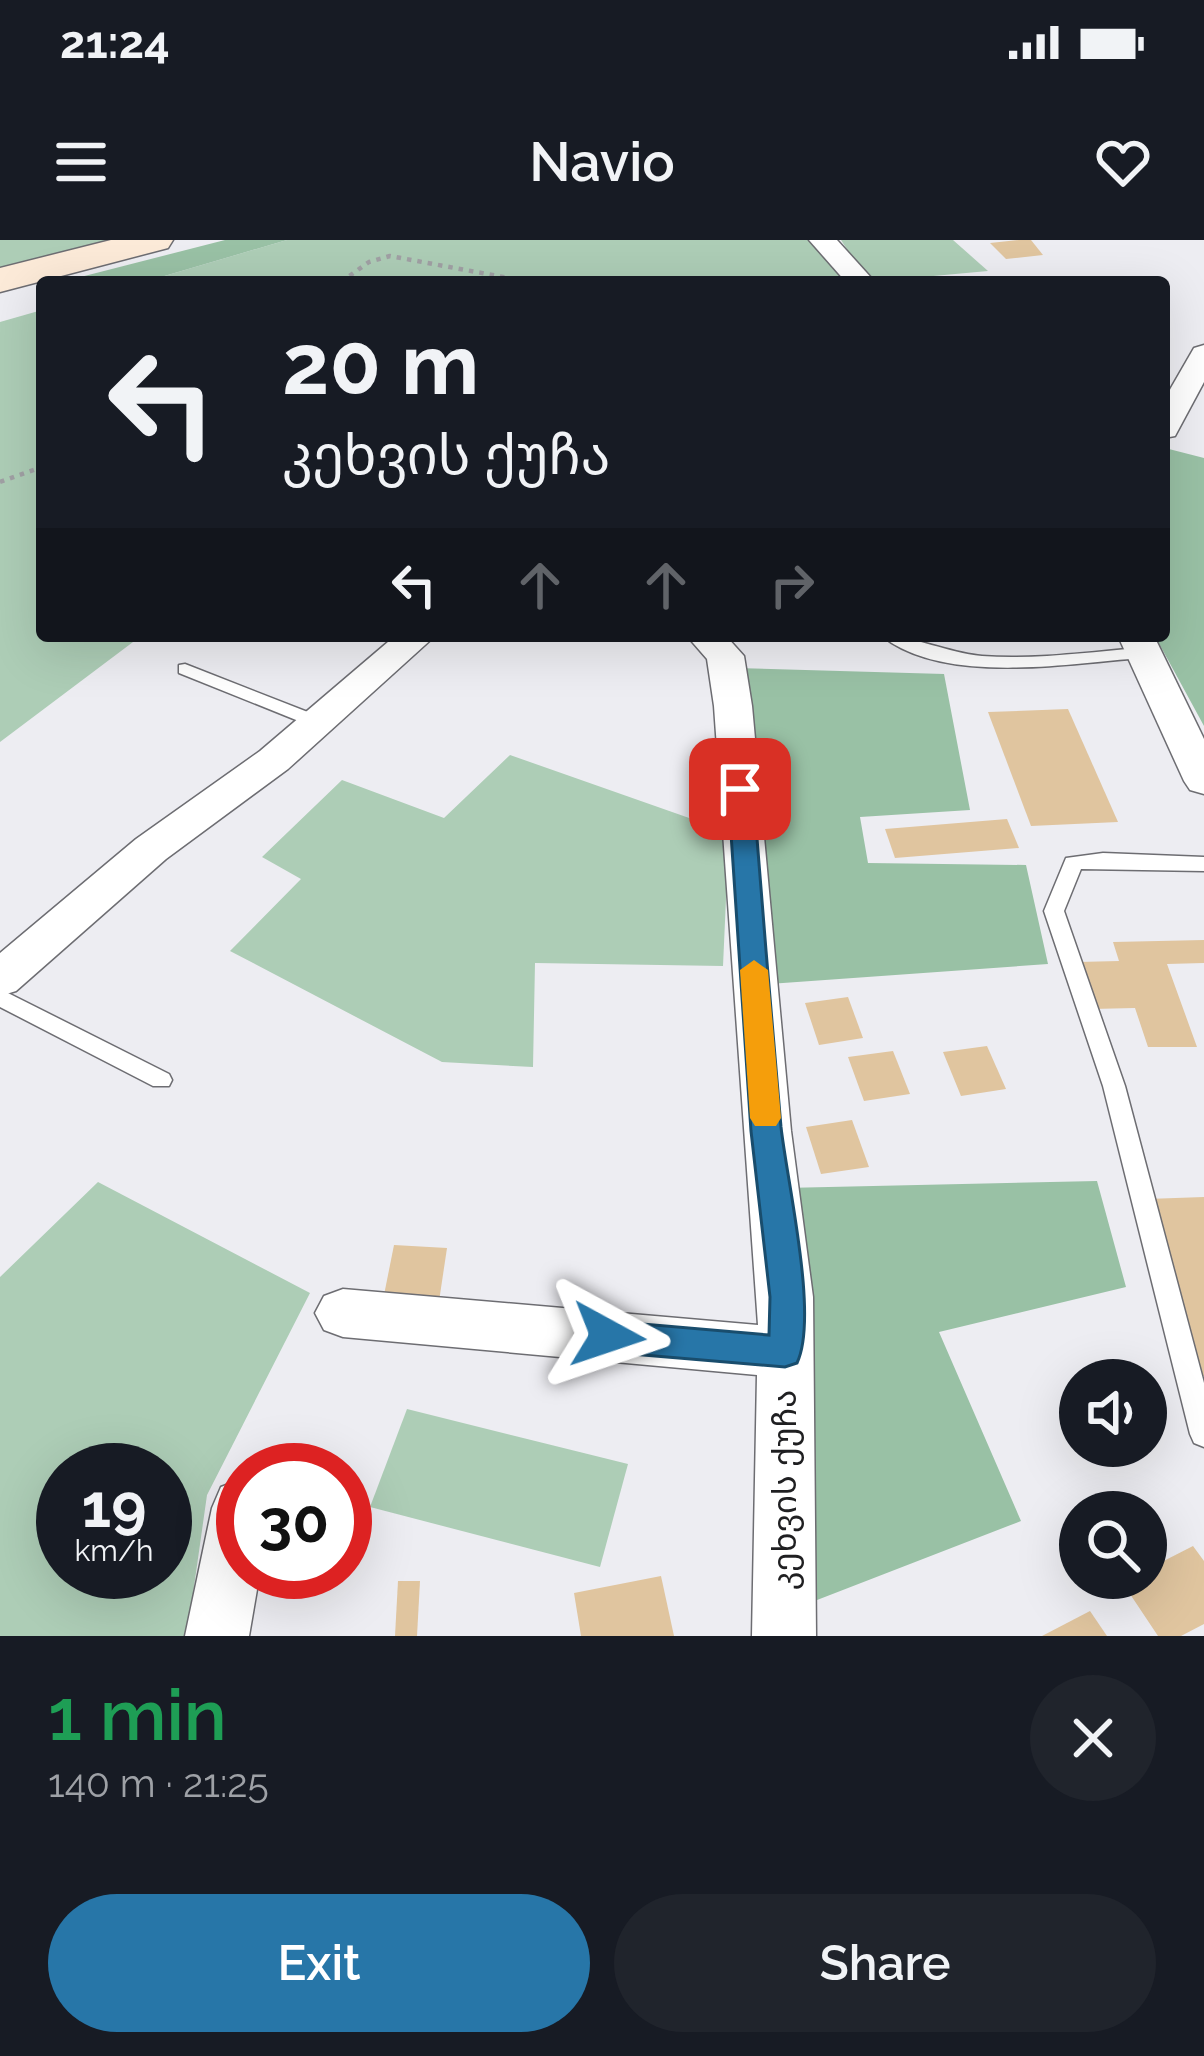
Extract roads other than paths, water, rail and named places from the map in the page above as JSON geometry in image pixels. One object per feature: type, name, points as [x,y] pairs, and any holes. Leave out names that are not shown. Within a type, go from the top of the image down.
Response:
[{"type":"main road","points":[[0,280],[155,240]]},
{"type":"street","points":[[822,240],[855,276]]},
{"type":"street","points":[[1170,414],[1204,354]]},
{"type":"street","points":[[1170,421],[1204,442]]},
{"type":"street","points":[[0,979],[151,849],[317,722],[410,642]]},
{"type":"street","name":"კეხვის ქუჩა","points":[[711,642],[725,656],[733,706],[766,1131],[787,1297],[784,1636]]},
{"type":"street","points":[[1138,645],[1204,781]]},
{"type":"street","points":[[343,1313],[785,1352]]},
{"type":"street","points":[[218,1636],[225,1599]]},
{"type":"lane","points":[[905,642],[949,661],[1014,662],[1138,645]]},
{"type":"lane","points":[[185,669],[317,722]]},
{"type":"lane","points":[[1204,864],[1072,863],[1054,911],[1114,1086],[1134,1178],[1204,1434]]},
{"type":"lane","points":[[0,998],[161,1080]]}]
